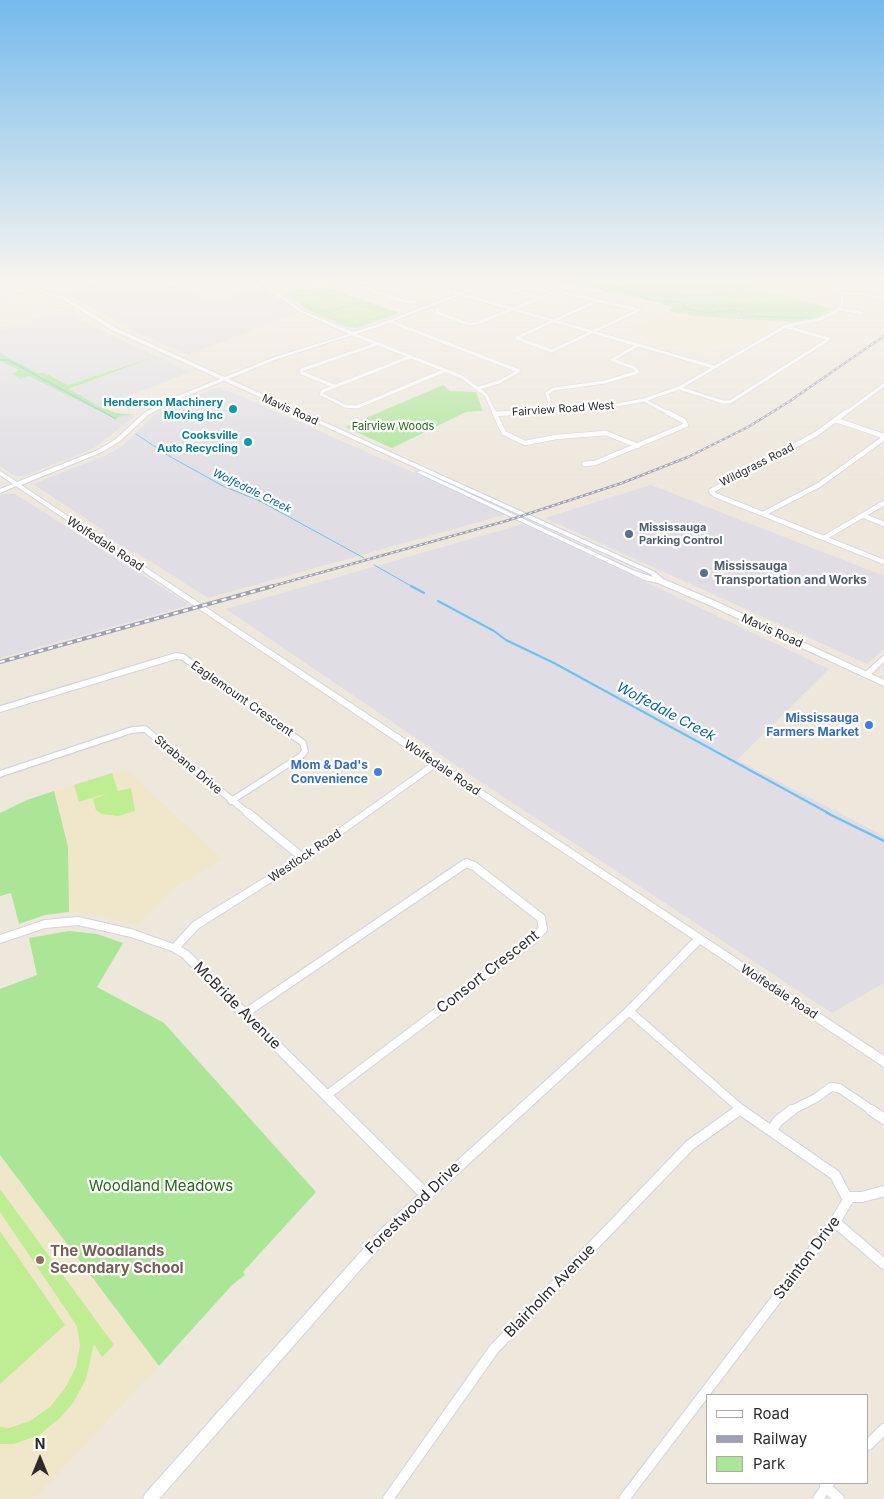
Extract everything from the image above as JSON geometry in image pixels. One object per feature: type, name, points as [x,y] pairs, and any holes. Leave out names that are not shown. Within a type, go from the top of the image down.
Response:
[{"type":"main road","name":"Mavis Road","points":[[159,350],[389,455],[392,459],[506,514],[648,578],[660,581],[884,683]]},
{"type":"street","points":[[0,491],[96,453],[118,440],[154,409],[276,358],[301,350]]},
{"type":"street","points":[[334,386],[302,373],[302,370],[360,350]]},
{"type":"street","points":[[392,350],[446,370],[479,388],[486,394],[504,433],[525,443],[556,436],[606,433],[638,446]]},
{"type":"street","points":[[464,350],[519,371],[499,382],[479,388]]},
{"type":"street","points":[[552,411],[547,393],[559,387],[590,384],[638,372],[635,368],[612,360],[629,350]]},
{"type":"street","points":[[651,350],[714,367]]},
{"type":"street","name":"Fairview Road West","points":[[496,414],[590,409],[644,400],[679,388],[742,350]]},
{"type":"street","points":[[679,388],[723,402],[730,402],[811,350]]},
{"type":"street","points":[[410,357],[321,391],[321,395],[345,406],[357,407],[446,370]]},
{"type":"street","points":[[585,379],[590,384]]},
{"type":"street","name":"Wildgrass Road","points":[[884,385],[816,434],[754,470],[712,489],[714,495],[884,562]]},
{"type":"street","points":[[584,464],[595,463],[686,424],[644,400]]},
{"type":"street","points":[[836,420],[884,437]]},
{"type":"street","points":[[763,514],[819,485],[884,437]]},
{"type":"street","name":"Wolfedale Road","points":[[0,473],[884,1062]]},
{"type":"street","points":[[824,538],[884,503]]},
{"type":"street","points":[[864,516],[884,524]]},
{"type":"street","name":"Eaglemount Crescent","points":[[0,709],[176,656],[183,657],[303,743],[305,751],[301,756],[232,801]]},
{"type":"street","points":[[866,675],[884,658]]},
{"type":"street","name":"Strabane Drive","points":[[0,774],[132,730],[144,729],[303,858]]},
{"type":"street","name":"Westlock Road","points":[[176,948],[196,926],[303,858],[435,764]]},
{"type":"street","name":"Consort Crescent","points":[[244,1014],[466,863],[474,866],[541,918],[543,929],[534,939],[327,1095]]},
{"type":"street","name":"McBride Avenue","points":[[0,939],[45,924],[71,921],[90,923],[131,933],[176,948],[185,954],[425,1194]]},
{"type":"street","name":"Forestwood Drive","points":[[150,1499],[385,1233],[425,1194],[629,1012],[699,939]]},
{"type":"street","points":[[629,1012],[740,1109],[835,1175],[847,1197],[862,1197],[884,1191]]},
{"type":"street","points":[[771,1131],[778,1121],[794,1108],[816,1098],[831,1087],[839,1088],[884,1119]]},
{"type":"street","name":"Blairholm Avenue","points":[[388,1499],[494,1349],[690,1145],[740,1109]]},
{"type":"street","name":"Stainton Drive","points":[[624,1499],[835,1222],[844,1209],[847,1197]]},
{"type":"street","points":[[835,1222],[884,1264]]},
{"type":"street","points":[[869,1444],[884,1429]]},
{"type":"street","points":[[818,1499],[827,1484],[839,1499]]},
{"type":"shaded area","points":[[0,350],[143,350],[156,356],[68,385],[45,373],[38,373],[0,353]]},
{"type":"shaded area","points":[[177,350],[201,350],[188,355]]},
{"type":"shaded area","points":[[689,350],[705,350],[700,353]]},
{"type":"shaded area","points":[[157,356],[191,372],[100,407],[68,390]]},
{"type":"shaded area","points":[[0,361],[114,419],[122,416],[135,416],[94,448],[23,476],[15,476],[0,466]]},
{"type":"shaded area","points":[[220,387],[507,514],[208,598],[136,552],[133,553],[100,533],[105,531],[33,484],[104,456],[121,447],[155,414],[178,402]]},
{"type":"shaded area","points":[[651,485],[884,576],[884,649],[867,664],[545,518]]},
{"type":"shaded area","points":[[15,494],[190,605],[0,658],[0,496]]},
{"type":"shaded area","points":[[523,524],[829,669],[737,760],[884,836],[884,983],[832,1013],[466,772],[226,609]]},
{"type":"shaded area","points":[[125,769],[223,859],[176,887],[138,925],[93,914],[69,912],[68,847],[54,791]]},
{"type":"shaded area","name":"The Woodlands Secondary School","points":[[0,1155],[159,1366],[34,1499],[0,1499]]},
{"type":"green space","points":[[0,353],[38,373],[45,373],[68,385],[157,356],[69,389],[100,407],[116,413],[136,415],[122,416],[115,419],[29,376],[20,379],[12,374],[19,370],[0,361]]},
{"type":"green space","name":"Fairview Woods","points":[[443,385],[450,391],[476,392],[483,411],[466,412],[392,448],[345,427]]},
{"type":"green space","points":[[112,773],[118,791],[131,788],[135,811],[118,816],[102,814],[96,810],[93,799],[108,793],[79,802],[74,785]]},
{"type":"green space","points":[[54,791],[68,847],[69,912],[45,915],[19,924],[11,893],[0,896],[0,813],[27,800]]},
{"type":"green space","name":"Woodland Meadows","points":[[69,931],[97,934],[123,943],[97,987],[164,1023],[316,1192],[243,1272],[245,1275],[232,1285],[159,1366],[0,1155],[0,989],[37,975],[29,938]]},
{"type":"green space","points":[[0,1189],[114,1345],[102,1357],[94,1344],[86,1379],[73,1403],[60,1418],[39,1435],[14,1444],[0,1444],[0,1427],[9,1428],[30,1421],[50,1407],[65,1388],[76,1367],[80,1345],[77,1326],[0,1212]]},
{"type":"green space","points":[[0,1231],[65,1325],[0,1384]]},
{"type":"waterway","name":"Wolfedale Creek","points":[[0,360],[8,360],[116,419]]},
{"type":"waterway","name":"Wolfedale Creek","points":[[136,434],[169,456],[223,486],[260,501],[364,558]]},
{"type":"waterway","name":"Wolfedale Creek","points":[[374,565],[413,587]]},
{"type":"waterway","name":"Wolfedale Creek","points":[[411,586],[424,593]]},
{"type":"waterway","name":"Wolfedale Creek","points":[[438,601],[494,631],[506,640],[554,663],[830,814]]},
{"type":"waterway","name":"Wolfedale Creek","points":[[827,813],[884,841]]},
{"type":"railway","points":[[269,587],[506,521],[622,483],[688,457],[748,427],[787,403],[864,350]]},
{"type":"railway","points":[[0,662],[273,586]]},
{"type":"place","name":"Henderson Machinery Moving Inc","points":[[233,409]]},
{"type":"place","name":"Cooksville Auto Recycling","points":[[248,442]]},
{"type":"place","name":"Mississauga Parking Control","points":[[629,534]]},
{"type":"place","name":"Mississauga Transportation and Works","points":[[704,573]]},
{"type":"place","name":"Mississauga Farmers Market","points":[[869,725]]},
{"type":"place","name":"Mom & Dad's Convenience","points":[[378,772]]},
{"type":"place","name":"The Woodlands Secondary School","points":[[40,1260]]}]
